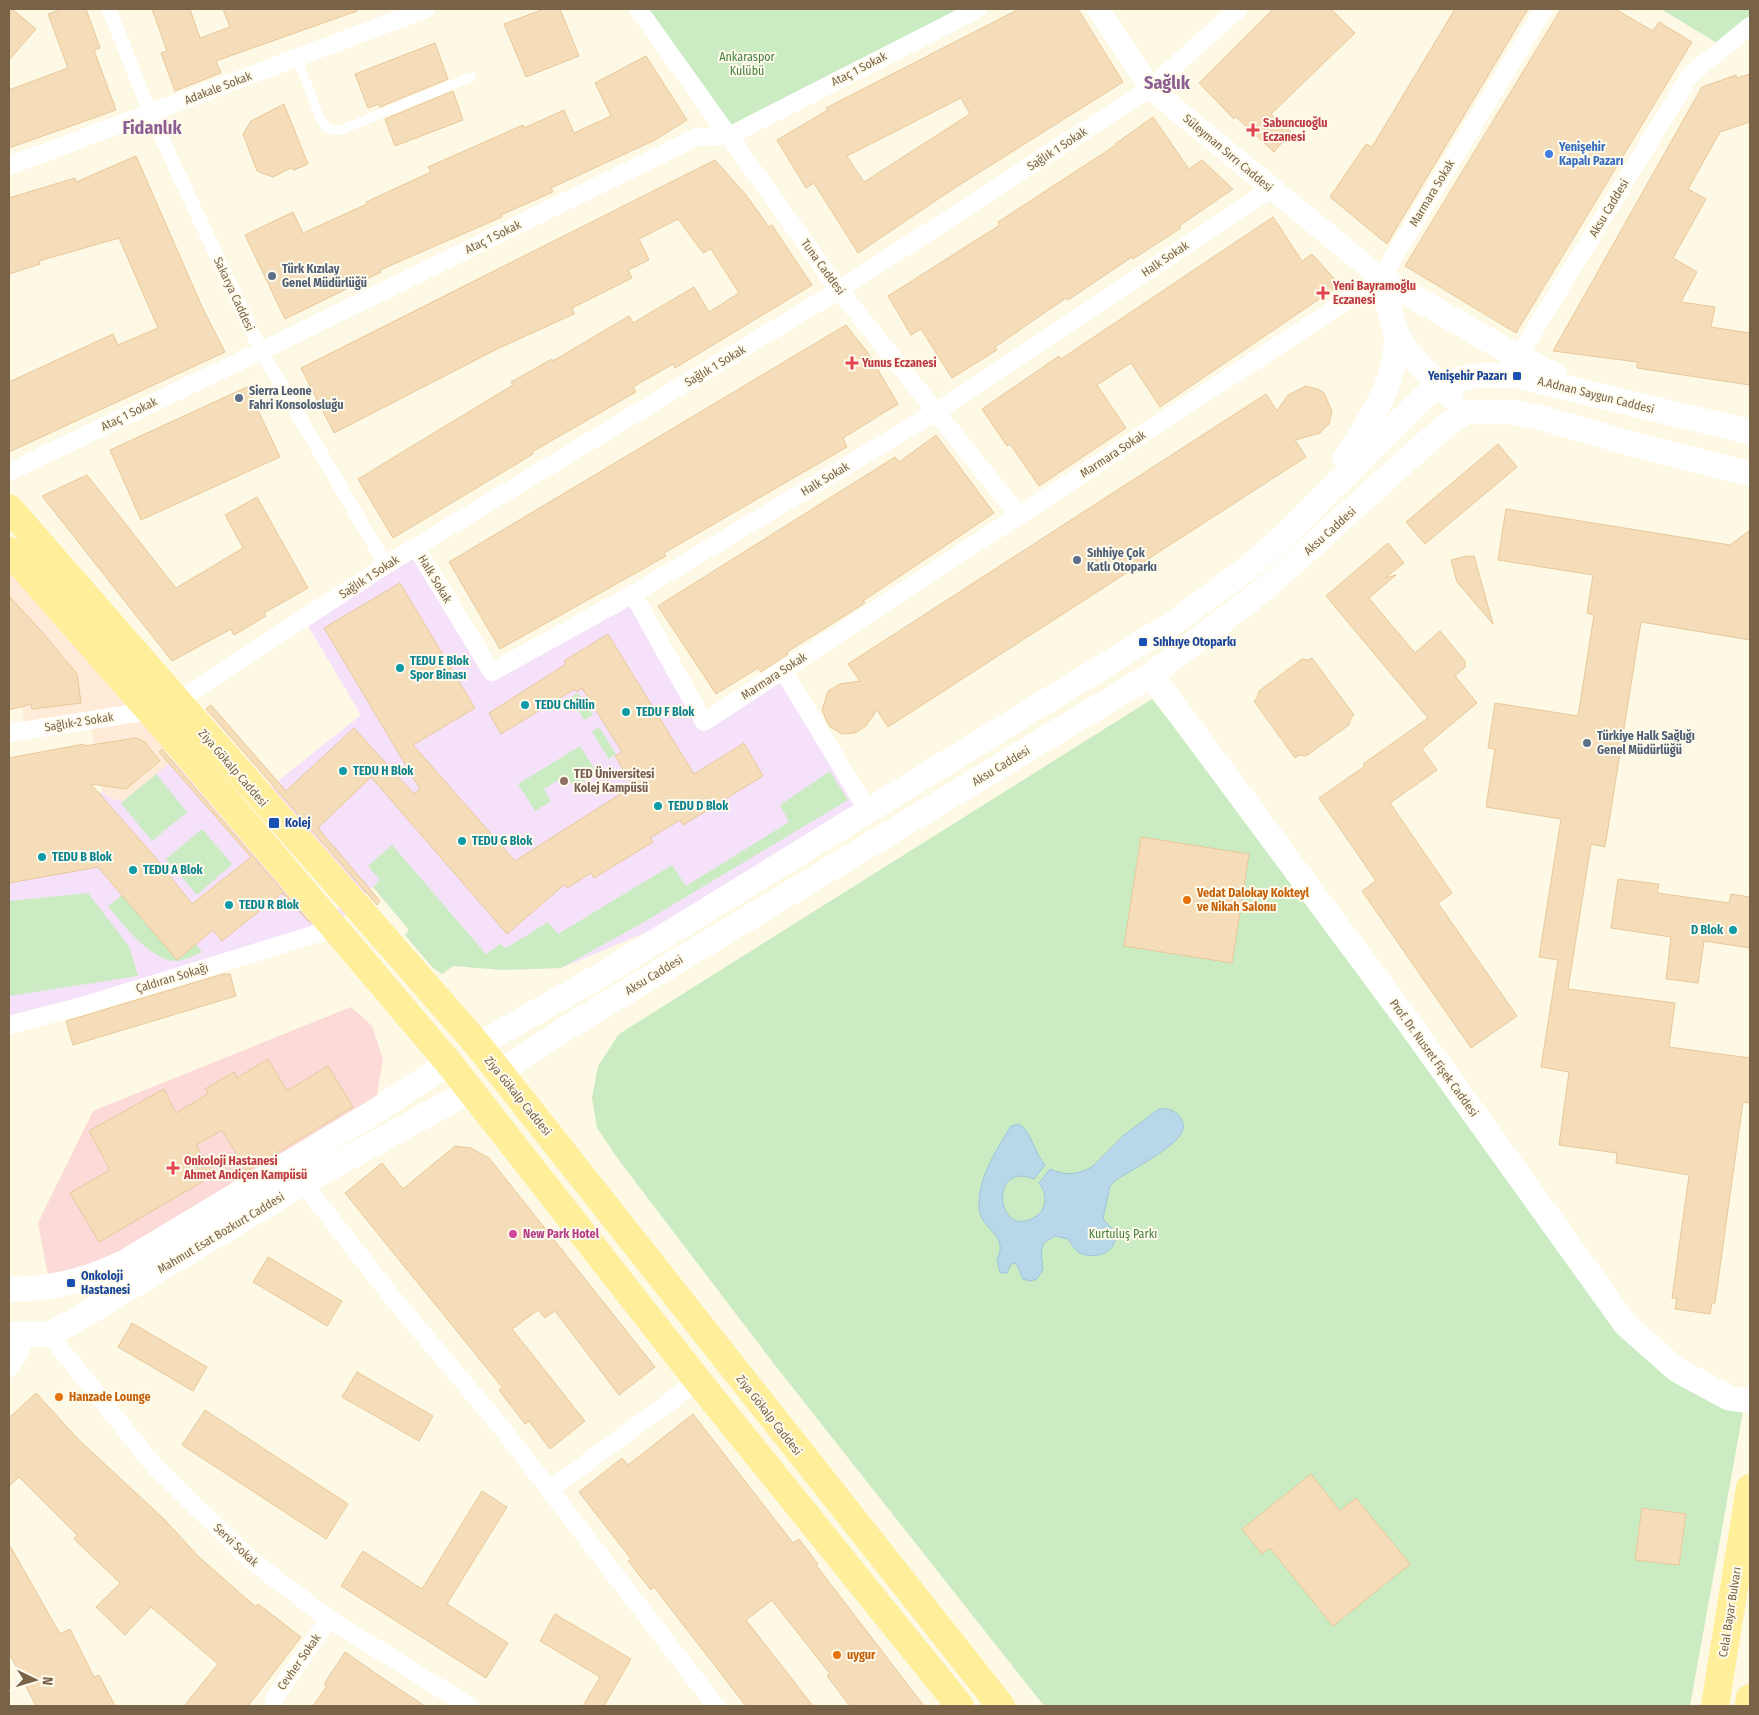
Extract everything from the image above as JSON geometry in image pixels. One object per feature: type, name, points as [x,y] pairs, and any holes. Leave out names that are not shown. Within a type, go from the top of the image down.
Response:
[{"type":"main road","points":[[1380,278],[1396,332],[1418,364],[1468,412],[1511,412],[1542,418],[1636,445],[1750,474]]},
{"type":"main road","points":[[1380,278],[1518,357],[1590,393]]},
{"type":"main road","points":[[1314,506],[1372,417],[1383,396],[1395,365],[1396,332]]},
{"type":"main road","name":"A.Adnan Saygun Caddesi","points":[[1440,385],[1465,378],[1500,375],[1534,380],[1750,432]]},
{"type":"main road","points":[[448,1063],[601,975],[1172,624],[1250,567],[1285,535],[1405,413],[1440,385]]},
{"type":"main road","name":"Aksu Caddesi","points":[[500,1072],[570,1026],[1151,675],[1263,590],[1450,422],[1468,412]]},
{"type":"main road","name":"Ziya Gökalp Caddesi","points":[[9,508],[176,702],[478,1045],[1001,1706]]},
{"type":"main road","name":"Ziya Gökalp Caddesi","points":[[9,550],[150,711],[448,1063],[698,1381],[960,1706]]},
{"type":"main road","name":"Prof. Dr. Nusret Fişek Caddesi","points":[[1151,675],[1407,1020],[1626,1324],[1677,1370],[1729,1398],[1749,1401]]},
{"type":"main road","name":"Mahmut Esat Bozkurt Caddesi","points":[[9,1290],[50,1287],[89,1278],[125,1262],[374,1112],[448,1063]]},
{"type":"main road","points":[[470,1091],[500,1072]]},
{"type":"main road","name":"Mahmut Esat Bozkurt Caddesi","points":[[28,1334],[76,1320],[303,1183],[470,1091]]},
{"type":"main road","name":"Celal Bayar Bulvarı","points":[[1715,1706],[1750,1488]]},
{"type":"main road","points":[[1749,1706],[1750,1698]]},
{"type":"street","name":"Sakarya Caddesi","points":[[110,9],[150,113],[260,351],[386,565]]},
{"type":"street","name":"Adakale Sokak","points":[[9,166],[426,9]]},
{"type":"street","name":"Tuna Caddesi","points":[[638,9],[839,290],[1019,516]]},
{"type":"street","name":"Ataç 1 Sokak","points":[[9,472],[697,137],[729,136],[978,9]]},
{"type":"street","name":"Süleyman Sırrı Caddesi","points":[[1098,9],[1150,88],[1380,278]]},
{"type":"street","name":"Sağlık 1 Sokak","points":[[176,702],[386,565],[839,290],[1150,88],[1238,9]]},
{"type":"street","name":"Marmara Sokak","points":[[632,594],[704,722],[1380,278],[1544,9]]},
{"type":"street","name":"Aksu Caddesi","points":[[1518,357],[1690,74],[1750,26]]},
{"type":"street","name":"Halk Sokak","points":[[416,547],[492,672],[632,594],[936,412],[1271,189]]},
{"type":"street","points":[[783,670],[868,811]]},
{"type":"street","name":"Sağlık-2 Sokak","points":[[9,733],[150,711]]},
{"type":"street","name":"Çaldıran Sokağı","points":[[9,1025],[82,1006],[335,928]]},
{"type":"street","points":[[303,1183],[392,1297],[501,1427],[716,1706]]},
{"type":"street","points":[[9,1366],[28,1334]]},
{"type":"street","name":"Servi Sokak","points":[[28,1334],[155,1467],[252,1561],[329,1619],[469,1706]]},
{"type":"street","points":[[549,1490],[698,1381]]},
{"type":"street","name":"Cevher Sokak","points":[[273,1706],[274,1697],[329,1619]]},
{"type":"lane","points":[[297,58],[321,121],[326,128],[332,130],[341,130],[471,77]]},
{"type":"shaded area","name":"TED Üniversitesi Kolej Kampüsü","points":[[416,547],[492,672],[633,594],[704,721],[783,670],[868,811],[721,901],[561,968],[503,970],[453,966],[442,974],[432,967],[405,935],[409,930],[373,887],[354,904],[340,921],[81,998],[9,1016],[9,810],[102,792],[112,799],[124,801],[173,760],[308,918],[335,912],[347,897],[259,796],[361,715],[304,619]]},
{"type":"shaded area","points":[[9,550],[176,741],[165,751],[173,760],[124,801],[112,799],[102,792],[90,720],[26,730],[13,665],[9,666]]},
{"type":"shaded area","name":"Onkoloji Hastanesi Ahmet Andiçen Kampüsü","points":[[351,1007],[372,1026],[383,1059],[374,1112],[150,1246],[50,1287],[38,1223],[93,1111]]},
{"type":"green space","name":"Ankaraspor Kulübü","points":[[638,9],[978,9],[729,136]]},
{"type":"green space","points":[[1661,9],[1750,9],[1750,16],[1717,43]]},
{"type":"green space","points":[[578,693],[593,715],[584,720],[570,698]]},
{"type":"green space","name":"Kurtuluş Parkı","points":[[1152,699],[1407,1020],[1626,1325],[1745,1401],[1690,1706],[1044,1706],[774,1364],[618,1159],[597,1128],[592,1098],[598,1066],[619,1034]]},
{"type":"green space","points":[[599,727],[616,754],[609,759],[592,732]]},
{"type":"green space","points":[[580,746],[597,773],[574,787],[566,775],[544,789],[551,801],[535,811],[518,784]]},
{"type":"green space","points":[[830,771],[848,800],[639,925],[561,968],[503,970],[453,966],[442,974],[432,967],[405,935],[409,930],[373,887],[380,880],[368,866],[392,845],[486,954],[500,944],[506,948],[548,922],[558,934],[672,865],[686,886],[789,822],[780,805]]},
{"type":"green space","points":[[156,774],[187,812],[152,841],[121,803]]},
{"type":"green space","points":[[202,829],[232,864],[197,895],[166,859]]},
{"type":"green space","points":[[88,893],[130,948],[138,976],[9,996],[9,901]]},
{"type":"green space","points":[[122,895],[177,959],[196,944],[202,952],[176,961],[157,955],[147,948],[129,931],[108,906]]},
{"type":"water","points":[[1159,1109],[1171,1110],[1180,1117],[1183,1121],[1182,1132],[1166,1149],[1116,1180],[1110,1186],[1103,1219],[1115,1232],[1113,1245],[1109,1250],[1098,1255],[1084,1255],[1077,1251],[1068,1239],[1055,1236],[1044,1243],[1041,1252],[1043,1269],[1037,1279],[1030,1281],[1023,1279],[1016,1263],[1011,1264],[1007,1273],[1000,1273],[997,1260],[1000,1244],[980,1214],[979,1206],[982,1185],[989,1164],[1011,1126],[1019,1124],[1027,1132],[1045,1165],[1034,1179],[1019,1176],[1009,1180],[1004,1189],[1005,1211],[1012,1219],[1022,1221],[1035,1217],[1042,1210],[1045,1196],[1039,1183],[1050,1169],[1071,1174],[1092,1167],[1124,1135]]},
{"type":"building","points":[[9,9],[12,9],[36,29],[9,60]]},
{"type":"building","points":[[62,9],[86,9],[100,48],[94,50],[116,110],[9,148],[9,90],[68,68],[48,14]]},
{"type":"building","points":[[152,9],[190,9],[200,38],[230,27],[223,9],[357,9],[357,11],[216,61],[221,73],[175,91],[161,53],[167,51]]},
{"type":"building","points":[[544,9],[560,9],[579,56],[526,77],[504,24]]},
{"type":"building","points":[[1019,9],[1078,9],[1123,82],[953,189],[858,253],[814,183],[806,188],[777,140],[828,110],[826,108]],"holes":[[[961,98],[970,114],[864,182],[847,156]]]},
{"type":"building","points":[[1273,9],[1331,9],[1355,33],[1271,114],[1291,132],[1274,152],[1236,117],[1234,119],[1199,83]]},
{"type":"building","points":[[1455,9],[1528,9],[1387,244],[1330,197],[1366,144],[1372,147]]},
{"type":"building","name":"Yenişehir Kapalı Pazarı","points":[[1561,9],[1615,9],[1653,31],[1659,22],[1692,42],[1516,333],[1405,266]]},
{"type":"building","points":[[435,43],[448,79],[380,107],[379,104],[368,108],[355,74]]},
{"type":"building","points":[[646,56],[687,120],[655,140],[551,188],[553,192],[501,215],[502,217],[380,270],[381,272],[285,319],[245,235],[293,212],[303,233],[431,172],[428,167],[523,125],[524,128],[564,110],[574,133],[611,116],[595,83]]},
{"type":"building","points":[[1750,74],[1750,122],[1720,132],[1688,189],[1706,199],[1673,258],[1697,272],[1681,302],[1715,307],[1711,327],[1750,333],[1750,385],[1637,368],[1637,362],[1553,351],[1702,87],[1736,75],[1737,78]]},
{"type":"building","points":[[453,91],[463,120],[395,146],[385,119]]},
{"type":"building","points":[[284,104],[308,164],[294,170],[291,168],[273,177],[257,171],[243,134],[251,121]]},
{"type":"building","points":[[1153,117],[1189,169],[1202,160],[1233,189],[1179,226],[1181,228],[1133,259],[1132,257],[1068,300],[1066,298],[995,347],[997,350],[952,378],[921,329],[911,335],[888,296],[1000,225],[998,222],[1116,145]]},
{"type":"building","points":[[136,156],[203,309],[225,352],[9,452],[9,382],[113,334],[118,345],[158,328],[119,238],[39,261],[40,264],[9,274],[9,198],[75,178],[76,182]]},
{"type":"building","points":[[715,160],[746,195],[769,227],[772,225],[812,285],[675,368],[673,364],[633,387],[636,392],[532,452],[533,454],[393,538],[358,479],[513,385],[511,382],[552,359],[553,361],[629,316],[633,323],[694,287],[709,312],[739,293],[711,249],[703,253],[678,219],[639,239],[649,260],[628,270],[632,278],[572,308],[574,314],[497,349],[334,433],[301,368]]},
{"type":"building","points":[[1273,217],[1302,261],[1312,254],[1340,285],[1160,407],[1131,363],[1097,385],[1126,428],[1039,486],[1010,444],[1007,446],[982,409],[1059,356],[1061,359]]},
{"type":"building","points":[[846,325],[868,353],[898,404],[843,438],[847,447],[664,553],[666,556],[500,649],[449,562]]},
{"type":"building","name":"Sıhhiye Çok Katlı Otoparkı","points":[[1306,386],[1318,389],[1324,393],[1332,411],[1329,424],[1320,433],[1295,440],[1306,457],[888,727],[877,710],[866,726],[855,733],[842,734],[829,726],[822,710],[828,691],[840,684],[860,681],[848,664],[1266,394],[1277,411],[1288,395]]},
{"type":"building","points":[[247,387],[280,457],[141,520],[110,450]]},
{"type":"building","points":[[936,435],[994,513],[863,601],[865,603],[787,652],[788,654],[761,672],[758,668],[716,694],[658,606],[895,457],[899,462]]},
{"type":"building","points":[[1498,444],[1517,467],[1425,544],[1406,522]]},
{"type":"building","points":[[87,475],[176,588],[243,548],[225,515],[257,497],[308,588],[264,613],[266,616],[234,635],[231,629],[172,661],[42,496]]},
{"type":"building","points":[[1506,509],[1730,545],[1750,530],[1750,640],[1641,622],[1605,847],[1591,844],[1568,989],[1675,1003],[1669,1047],[1750,1058],[1750,1103],[1743,1102],[1715,1303],[1712,1303],[1710,1314],[1675,1309],[1677,1298],[1672,1298],[1689,1175],[1616,1163],[1617,1153],[1559,1145],[1569,1072],[1541,1067],[1558,960],[1539,957],[1561,819],[1486,807],[1495,749],[1488,748],[1495,703],[1578,716],[1594,615],[1587,613],[1593,575],[1498,560]]},
{"type":"building","points":[[1388,543],[1404,563],[1385,578],[1396,575],[1369,598],[1415,653],[1440,631],[1465,661],[1465,667],[1455,676],[1477,703],[1422,749],[1437,770],[1390,803],[1452,893],[1438,903],[1517,1016],[1471,1048],[1362,891],[1376,881],[1319,798],[1428,718],[1326,596]]},
{"type":"building","points":[[1474,556],[1493,624],[1457,582],[1451,560]]},
{"type":"building","points":[[400,583],[475,708],[413,745],[515,861],[633,786],[615,756],[622,752],[582,688],[577,692],[575,689],[501,734],[489,713],[566,664],[564,661],[608,634],[694,774],[744,743],[763,776],[683,825],[680,820],[650,838],[653,842],[594,878],[591,873],[567,888],[565,884],[507,934],[371,777],[318,828],[380,901],[377,905],[206,709],[211,705],[286,791],[354,728],[414,794],[420,789],[324,628]]},
{"type":"building","points":[[9,596],[77,674],[81,703],[32,709],[31,704],[9,710]]},
{"type":"building","points":[[1312,658],[1354,715],[1349,725],[1306,756],[1299,755],[1295,758],[1254,701],[1259,691],[1302,659],[1309,660]]},
{"type":"building","points":[[136,738],[145,742],[160,761],[126,789],[91,784],[154,856],[192,904],[251,857],[159,752],[162,749],[311,924],[282,893],[222,941],[213,930],[177,960],[98,867],[9,883],[9,758],[84,744],[84,746]]},
{"type":"building","points":[[1141,837],[1249,854],[1232,963],[1124,946]]},
{"type":"building","name":"D Blok","points":[[1618,879],[1659,884],[1657,893],[1729,903],[1731,894],[1750,897],[1750,948],[1704,941],[1698,983],[1666,979],[1671,937],[1611,928]]},
{"type":"building","points":[[223,974],[230,974],[236,996],[73,1045],[66,1021]]},
{"type":"building","points":[[268,1059],[287,1091],[328,1066],[353,1107],[247,1171],[222,1130],[196,1145],[214,1175],[99,1242],[70,1193],[110,1170],[89,1131],[164,1089],[176,1113],[208,1094],[205,1089],[234,1072],[237,1078]]},
{"type":"building","points":[[455,1146],[471,1148],[489,1158],[655,1367],[619,1395],[555,1311],[545,1318],[538,1310],[512,1329],[585,1421],[550,1449],[529,1421],[525,1424],[499,1390],[502,1387],[345,1193],[382,1163],[403,1189]]},
{"type":"building","points":[[268,1257],[342,1301],[327,1326],[253,1282]]},
{"type":"building","points":[[132,1323],[207,1367],[193,1391],[118,1347]]},
{"type":"building","points":[[357,1372],[433,1416],[419,1441],[342,1397]]},
{"type":"building","points":[[36,1393],[79,1440],[164,1519],[199,1557],[256,1607],[258,1604],[301,1637],[248,1706],[184,1706],[218,1664],[151,1607],[125,1635],[96,1607],[120,1583],[74,1539],[77,1535],[19,1477],[9,1486],[9,1418]]},
{"type":"building","points":[[205,1410],[348,1504],[326,1539],[182,1445]]},
{"type":"building","points":[[693,1414],[793,1543],[799,1539],[818,1564],[816,1565],[924,1706],[850,1706],[827,1676],[830,1674],[772,1600],[746,1620],[813,1706],[746,1706],[654,1587],[651,1590],[628,1561],[631,1559],[579,1492],[622,1458],[628,1465]]},
{"type":"building","points":[[1311,1474],[1340,1511],[1356,1498],[1410,1564],[1333,1626],[1270,1548],[1262,1554],[1242,1529]]},
{"type":"building","points":[[482,1491],[507,1507],[447,1604],[508,1643],[486,1678],[341,1586],[363,1551],[422,1589]]},
{"type":"building","points":[[1642,1508],[1686,1514],[1679,1565],[1635,1560]]},
{"type":"building","points":[[9,1544],[60,1634],[70,1629],[94,1677],[99,1675],[115,1706],[36,1706],[9,1653]]},
{"type":"building","points":[[555,1614],[631,1659],[604,1706],[583,1706],[600,1677],[540,1641]]},
{"type":"building","points":[[345,1652],[425,1706],[313,1706],[327,1686],[324,1684]]},
{"type":"place","name":"Sabuncuoğlu Eczanesi","points":[[1253,130]]},
{"type":"place","name":"Yenişehir Kapalı Pazarı","points":[[1549,154]]},
{"type":"place","name":"Türk Kızılay Genel Müdürlüğü","points":[[272,276]]},
{"type":"place","name":"Yeni Bayramoğlu Eczanesi","points":[[1323,293]]},
{"type":"place","name":"Yunus Eczanesi","points":[[852,363]]},
{"type":"place","name":"Yenişehir Pazarı","points":[[1517,376]]},
{"type":"place","name":"Sierra Leone Fahri Konsolosluğu","points":[[239,398]]},
{"type":"place","name":"Sıhhiye Çok Katlı Otoparkı","points":[[1077,560]]},
{"type":"place","name":"Sıhhıye Otoparkı","points":[[1143,642]]},
{"type":"place","name":"TEDU E Blok Spor Binası","points":[[400,668]]},
{"type":"place","name":"TEDU Chillin","points":[[525,705]]},
{"type":"place","name":"TEDU F Blok","points":[[626,712]]},
{"type":"place","name":"Türkiye Halk Sağlığı Genel Müdürlüğü","points":[[1587,743]]},
{"type":"place","name":"TEDU H Blok","points":[[343,771]]},
{"type":"place","name":"TED Üniversitesi Kolej Kampüsü","points":[[564,781]]},
{"type":"place","name":"TEDU D Blok","points":[[658,806]]},
{"type":"place","name":"Kolej","points":[[274,823]]},
{"type":"place","name":"TEDU G Blok","points":[[462,841]]},
{"type":"place","name":"TEDU B Blok","points":[[42,857]]},
{"type":"place","name":"TEDU A Blok","points":[[133,870]]},
{"type":"place","name":"Vedat Dalokay Kokteyl ve Nikah Salonu","points":[[1187,900]]},
{"type":"place","name":"TEDU R Blok","points":[[229,905]]},
{"type":"place","name":"D Blok","points":[[1733,930]]},
{"type":"place","name":"Onkoloji Hastanesi Ahmet Andiçen Kampüsü","points":[[173,1168]]},
{"type":"place","name":"New Park Hotel","points":[[513,1234]]},
{"type":"place","name":"Onkoloji Hastanesi","points":[[71,1283]]},
{"type":"place","name":"Hanzade Lounge","points":[[59,1397]]},
{"type":"place","name":"uygur","points":[[837,1655]]},
{"type":"district","name":"Sağlık","points":[[1167,83]]},
{"type":"district","name":"Fidanlık","points":[[152,128]]}]
